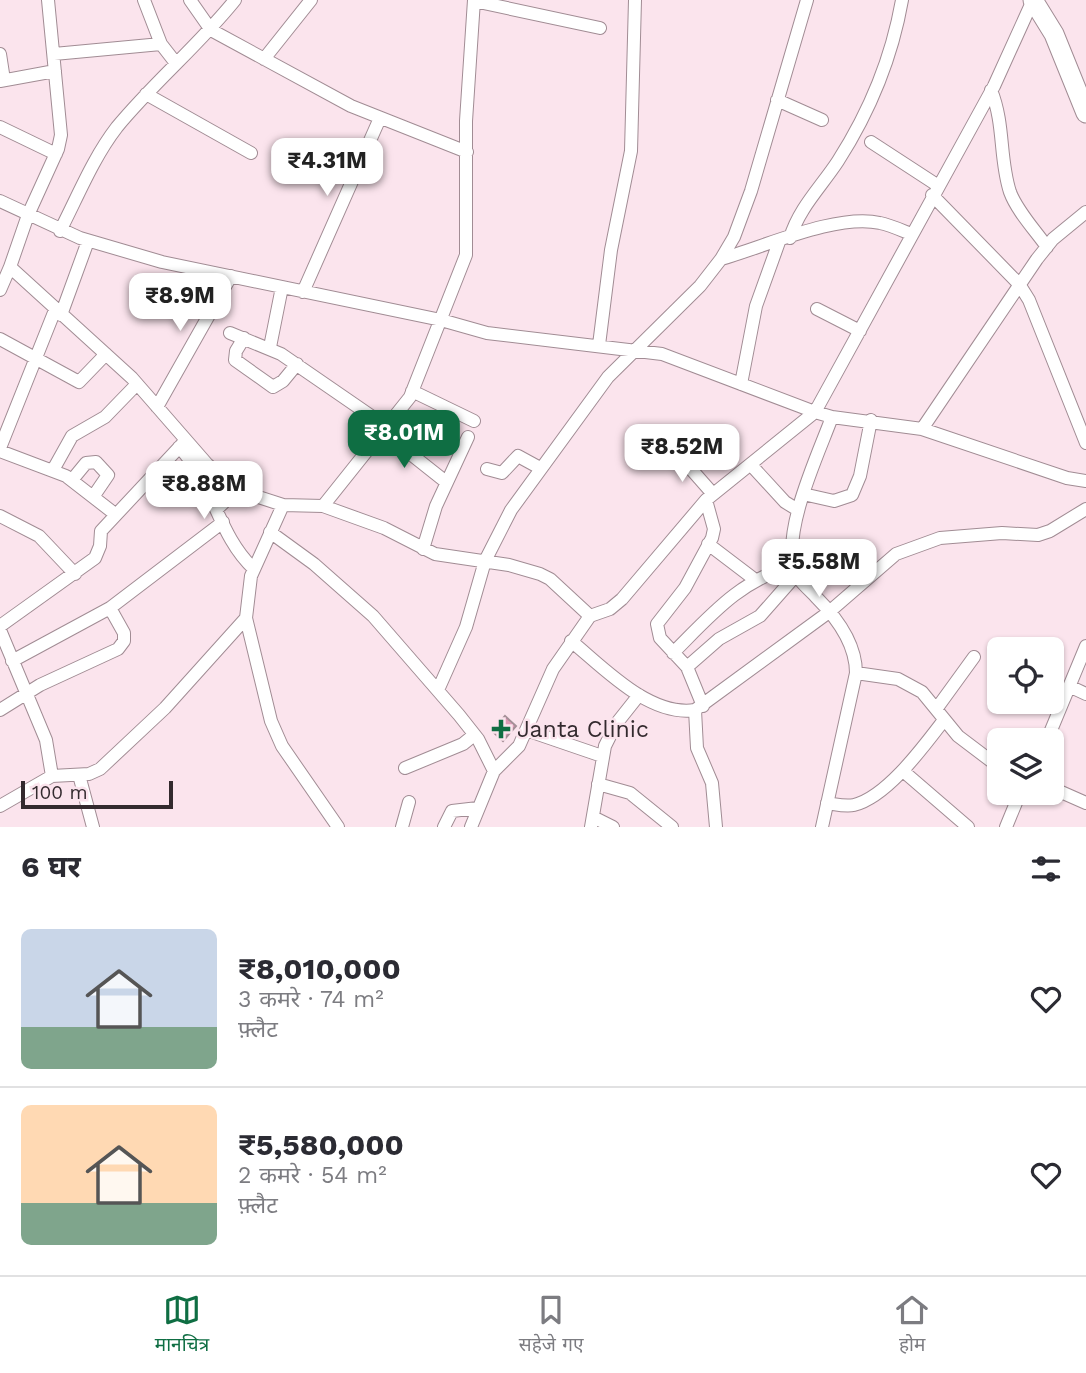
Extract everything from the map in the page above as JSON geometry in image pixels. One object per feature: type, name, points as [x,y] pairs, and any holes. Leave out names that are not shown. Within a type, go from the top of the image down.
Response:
[{"type":"main road","points":[[1033,0],[1054,34],[1086,113]]},
{"type":"street","points":[[0,290],[28,215],[56,154],[61,117],[48,0]]},
{"type":"street","points":[[144,0],[161,44],[175,62]]},
{"type":"street","points":[[190,0],[211,30],[380,118],[467,152]]},
{"type":"street","points":[[60,231],[95,160],[118,126],[175,62],[211,30],[235,0]]},
{"type":"street","points":[[264,59],[311,0]]},
{"type":"street","points":[[531,14],[536,0]]},
{"type":"street","points":[[599,345],[611,250],[631,151],[635,0]]},
{"type":"street","points":[[438,690],[466,627],[485,561],[511,510],[608,377],[700,286],[721,259],[751,191],[807,0]]},
{"type":"street","points":[[741,384],[756,306],[798,215],[843,153],[885,71],[902,0]]},
{"type":"street","points":[[471,827],[494,771],[512,757],[553,669],[590,616],[610,609],[622,599],[710,497],[816,412],[934,190],[991,90],[1033,0]]},
{"type":"street","points":[[323,506],[412,391],[466,255],[466,121],[474,1],[600,28]]},
{"type":"street","points":[[54,54],[161,44]]},
{"type":"street","points":[[0,54],[2,80],[55,71]]},
{"type":"street","points":[[991,90],[1000,113],[1003,157],[1010,193],[1047,247]]},
{"type":"street","points":[[146,94],[251,153]]},
{"type":"street","points":[[777,100],[822,120]]},
{"type":"street","points":[[303,292],[380,118]]},
{"type":"street","points":[[0,127],[56,154]]},
{"type":"street","points":[[871,142],[934,190],[1019,284],[1029,300],[1086,443]]},
{"type":"street","points":[[0,201],[60,231],[88,241],[231,276],[441,320],[512,338],[637,349],[678,359],[832,417],[871,420],[922,429],[1067,478],[1086,481]]},
{"type":"street","points":[[922,429],[1019,284],[1047,247],[1086,212]]},
{"type":"street","points":[[721,259],[831,224],[880,222],[911,234]]},
{"type":"street","points":[[88,241],[58,312],[34,358],[0,449],[72,480],[116,514]]},
{"type":"street","points":[[5,272],[58,312],[106,354],[157,407],[196,466],[239,553],[254,569]]},
{"type":"street","points":[[157,407],[231,276]]},
{"type":"street","points":[[270,347],[282,287]]},
{"type":"street","points":[[817,309],[860,331]]},
{"type":"street","points":[[230,333],[270,347],[297,364],[385,429],[446,482]]},
{"type":"street","points":[[244,338],[236,351],[235,360],[273,387],[277,387],[297,364]]},
{"type":"street","points":[[0,339],[79,382],[106,354]]},
{"type":"street","points":[[53,470],[72,436],[105,417],[137,384]]},
{"type":"street","points":[[412,391],[474,421]]},
{"type":"street","points":[[687,667],[719,639],[760,616],[795,570],[798,510],[832,417]]},
{"type":"street","points":[[803,494],[834,501],[852,495],[860,476],[871,420]]},
{"type":"street","points":[[423,549],[446,482],[468,437]]},
{"type":"street","points":[[183,444],[237,490],[283,505],[323,506],[384,528],[423,549],[451,559],[519,567],[550,579],[590,616]]},
{"type":"street","points":[[52,776],[50,752],[0,628],[75,574],[99,552],[101,531],[183,444]]},
{"type":"street","points":[[676,452],[710,497],[714,529],[685,588],[657,624],[660,638],[687,667],[699,708],[697,748],[712,783],[716,827]]},
{"type":"street","points":[[487,469],[502,473],[518,456],[540,468]]},
{"type":"street","points":[[72,480],[86,463],[96,461],[108,475],[93,496]]},
{"type":"street","points":[[751,465],[785,502],[798,510]]},
{"type":"street","points":[[217,509],[237,490]]},
{"type":"street","points":[[283,505],[254,569],[248,589],[246,618],[267,707],[282,746],[338,827]]},
{"type":"street","points":[[571,641],[639,695],[678,711],[699,708],[829,612],[884,562],[917,545],[940,538],[1038,535],[1050,531],[1086,509]]},
{"type":"street","points":[[0,516],[39,536],[75,574]]},
{"type":"street","points":[[12,661],[110,608],[223,522]]},
{"type":"street","points":[[270,533],[314,564],[373,616],[474,734],[494,771]]},
{"type":"street","points":[[708,544],[754,579]]},
{"type":"street","points":[[795,570],[829,612],[856,657],[856,673],[822,827]]},
{"type":"street","points":[[673,653],[726,601],[754,579],[795,570]]},
{"type":"street","points":[[0,710],[25,693],[118,649],[124,641],[124,633],[110,608]]},
{"type":"street","points":[[0,806],[52,776],[79,775],[100,769],[149,725],[246,618]]},
{"type":"street","points":[[1052,728],[1086,646]]},
{"type":"street","points":[[937,708],[974,657]]},
{"type":"street","points":[[856,673],[898,679],[922,692],[958,736],[987,758]]},
{"type":"street","points":[[1071,687],[1086,694]]},
{"type":"street","points":[[613,827],[592,822],[602,756],[610,734],[639,695]]},
{"type":"street","points":[[827,803],[857,805],[903,771],[944,720]]},
{"type":"street","points":[[526,730],[602,756]]},
{"type":"street","points":[[405,768],[463,744],[474,734]]},
{"type":"street","points":[[903,771],[968,827]]},
{"type":"street","points":[[79,775],[93,827]]},
{"type":"street","points":[[598,784],[630,793],[672,827]]},
{"type":"street","points":[[1064,793],[1086,803]]},
{"type":"street","points":[[402,827],[409,802]]},
{"type":"street","points":[[1006,827],[1015,805]]},
{"type":"street","points":[[444,827],[452,811],[478,807]]},
{"type":"building","points":[[505,716],[516,726],[503,741],[492,731]]},
{"type":"place","name":"Janta Clinic","points":[[501,729]]}]
